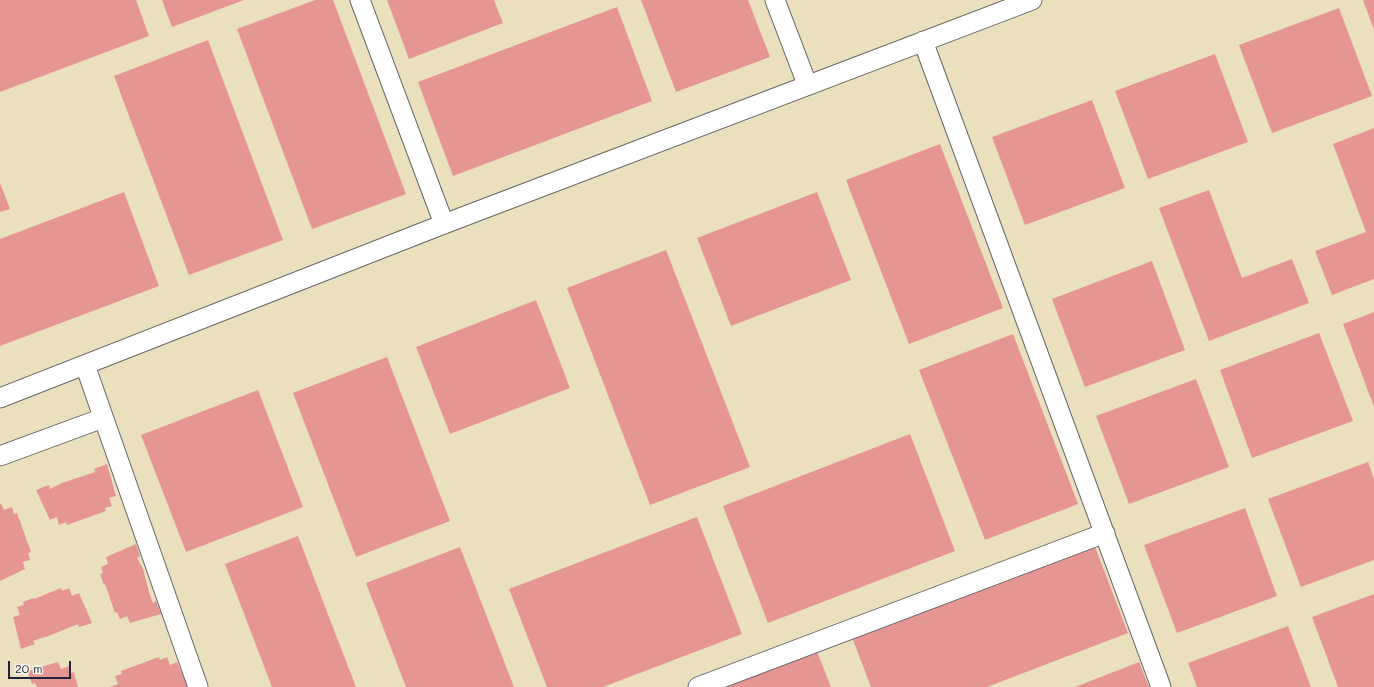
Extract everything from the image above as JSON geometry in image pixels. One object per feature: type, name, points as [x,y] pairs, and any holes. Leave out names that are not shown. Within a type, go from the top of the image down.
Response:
[{"type":"street","points":[[360,0],[444,224]]},
{"type":"street","points":[[775,0],[807,84]]},
{"type":"street","points":[[0,398],[807,84],[1032,0]]},
{"type":"street","points":[[923,41],[1162,687]]},
{"type":"street","points":[[85,365],[198,687]]},
{"type":"street","points":[[0,456],[103,418]]},
{"type":"street","points":[[698,687],[1105,533]]},
{"type":"building","points":[[0,0],[136,0],[149,36],[0,92]]},
{"type":"building","points":[[162,0],[244,0],[172,27]]},
{"type":"building","points":[[315,0],[333,0],[406,194],[312,229],[237,29]]},
{"type":"building","points":[[387,0],[494,0],[503,23],[409,59]]},
{"type":"building","points":[[641,0],[748,0],[770,57],[676,92]]},
{"type":"building","points":[[1363,0],[1374,0],[1374,30]]},
{"type":"building","points":[[617,7],[652,101],[453,176],[418,82]]},
{"type":"building","points":[[1339,8],[1372,96],[1272,133],[1239,45]]},
{"type":"building","points":[[208,40],[283,240],[189,275],[114,76]]},
{"type":"building","points":[[1215,54],[1248,142],[1148,179],[1115,91]]},
{"type":"building","points":[[1092,100],[1125,188],[1025,225],[992,137]]},
{"type":"building","points":[[1374,128],[1374,279],[1332,295],[1315,251],[1366,232],[1333,144]]},
{"type":"building","points":[[940,144],[1003,308],[909,344],[846,180]]},
{"type":"building","points":[[0,183],[10,209],[0,212]]},
{"type":"building","points":[[1209,190],[1242,278],[1292,259],[1309,303],[1209,341],[1159,208]]},
{"type":"building","points":[[124,192],[159,286],[0,346],[0,239]]},
{"type":"building","points":[[817,192],[851,280],[731,326],[697,238]]},
{"type":"building","points":[[666,250],[750,467],[650,505],[567,288]]},
{"type":"building","points":[[1152,261],[1185,350],[1085,387],[1052,299]]},
{"type":"building","points":[[536,300],[570,388],[450,434],[416,347]]},
{"type":"building","points":[[1374,312],[1374,407],[1343,324]]},
{"type":"building","points":[[1319,333],[1353,421],[1252,458],[1220,370]]},
{"type":"building","points":[[1013,334],[1078,504],[985,540],[919,370]]},
{"type":"building","points":[[387,357],[450,521],[356,557],[293,393]]},
{"type":"building","points":[[1196,379],[1229,467],[1129,504],[1096,416]]},
{"type":"building","points":[[258,390],[303,507],[186,552],[141,435]]},
{"type":"building","points":[[910,434],[955,551],[768,623],[723,506]]},
{"type":"building","points":[[1368,462],[1374,479],[1374,560],[1301,587],[1268,499]]},
{"type":"building","points":[[107,464],[116,496],[109,498],[112,506],[105,508],[106,511],[67,525],[66,522],[59,525],[57,517],[50,520],[36,490],[49,485],[50,489],[62,483],[95,472],[94,469]]},
{"type":"building","points":[[0,504],[4,510],[12,507],[14,514],[17,513],[31,552],[28,553],[30,560],[23,562],[25,569],[0,581]]},
{"type":"building","points":[[1245,508],[1277,596],[1177,633],[1144,545]]},
{"type":"building","points":[[697,517],[742,634],[603,687],[547,687],[509,589]]},
{"type":"building","points":[[298,536],[356,687],[272,687],[225,564]]},
{"type":"building","points":[[1092,539],[1128,633],[987,687],[871,687],[850,632]]},
{"type":"building","points":[[136,544],[140,556],[137,558],[143,569],[149,592],[153,603],[156,601],[161,614],[130,623],[127,616],[120,619],[117,612],[115,613],[100,574],[103,573],[101,567],[108,564],[106,557]]},
{"type":"building","points":[[460,547],[514,687],[406,687],[366,583]]},
{"type":"building","points":[[61,588],[62,591],[69,588],[72,596],[79,593],[92,623],[79,627],[78,624],[33,641],[35,644],[21,649],[13,617],[20,615],[17,607],[24,605],[23,602]]},
{"type":"building","points":[[1374,594],[1374,687],[1338,687],[1312,617]]},
{"type":"building","points":[[1288,626],[1311,687],[1197,687],[1188,663]]},
{"type":"building","points":[[815,646],[831,687],[724,687]]},
{"type":"building","points":[[159,657],[160,660],[167,657],[170,665],[177,662],[188,687],[110,687],[118,684],[115,676],[122,674],[121,671]]},
{"type":"building","points":[[58,662],[61,669],[69,666],[71,673],[74,672],[78,687],[37,687],[35,683],[32,684],[27,671]]},
{"type":"building","points":[[1139,662],[1149,687],[1075,687]]}]
